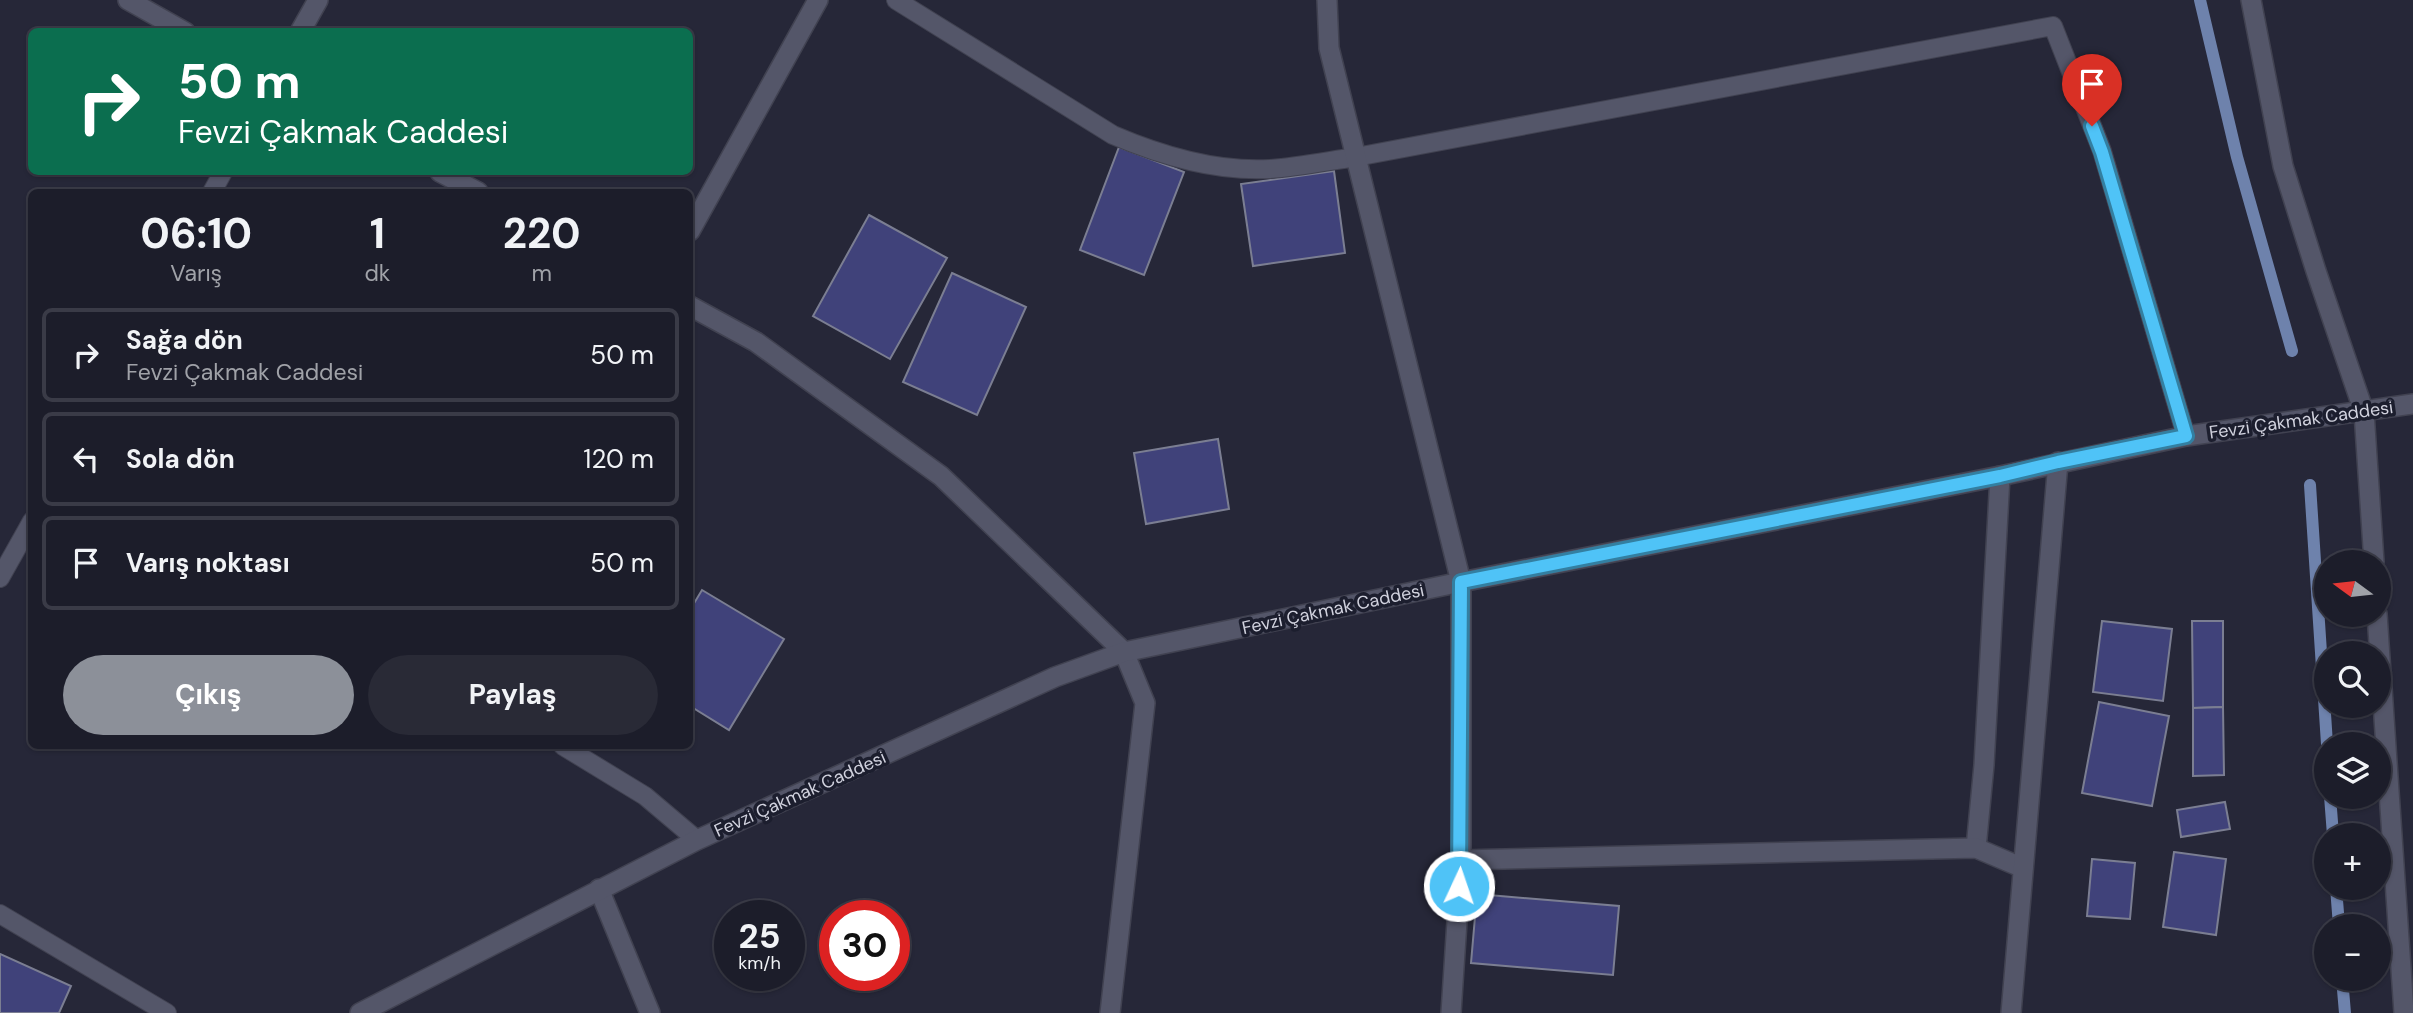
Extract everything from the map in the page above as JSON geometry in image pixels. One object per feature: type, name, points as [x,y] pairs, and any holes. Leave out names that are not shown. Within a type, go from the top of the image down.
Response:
[{"type":"street","points":[[128,0],[178,28]]},
{"type":"street","points":[[302,28],[318,0]]},
{"type":"street","points":[[693,226],[818,0]]},
{"type":"street","points":[[1327,0],[1329,47],[1461,582],[1461,860],[1451,1013]]},
{"type":"street","points":[[2251,0],[2283,166],[2364,412],[2373,550]]},
{"type":"street","points":[[446,175],[472,189]]},
{"type":"street","points":[[693,308],[757,342],[941,476],[1125,652],[1144,703],[1110,1013]]},
{"type":"street","name":"Fevzi Çakmak Caddesi","points":[[360,1013],[698,840],[1055,677],[1125,652],[2186,436],[2413,404]]},
{"type":"street","points":[[2011,1013],[2058,462]]},
{"type":"street","points":[[1976,848],[1984,765],[2000,476]]},
{"type":"street","points":[[2378,627],[2404,1013]]},
{"type":"street","points":[[1461,860],[1976,848],[2022,868]]},
{"type":"street","points":[[599,889],[650,1013]]},
{"type":"lane","points":[[896,0],[1113,135],[1141,147],[1201,164],[1270,169],[1356,157],[2053,26],[2102,152],[2186,436]]},
{"type":"lane","points":[[0,578],[28,528]]},
{"type":"lane","points":[[567,749],[645,796],[698,840]]},
{"type":"lane","points":[[0,914],[167,1013]]},
{"type":"building","points":[[1119,147],[1184,172],[1144,275],[1080,250]]},
{"type":"building","points":[[1334,171],[1345,253],[1253,266],[1241,184]]},
{"type":"building","points":[[869,215],[947,258],[890,359],[813,316]]},
{"type":"building","points":[[952,273],[1026,307],[977,415],[903,382]]},
{"type":"building","points":[[1218,439],[1229,509],[1146,524],[1134,453]]},
{"type":"building","points":[[702,590],[784,639],[729,730],[693,708],[693,605]]},
{"type":"building","points":[[2102,621],[2172,629],[2163,701],[2093,692]]},
{"type":"building","points":[[2192,621],[2223,621],[2223,707],[2193,708]]},
{"type":"building","points":[[2099,702],[2169,716],[2152,806],[2082,793]]},
{"type":"building","points":[[2223,707],[2224,775],[2193,776],[2193,708]]},
{"type":"building","points":[[2225,802],[2230,829],[2181,837],[2177,810]]},
{"type":"building","points":[[2174,852],[2226,859],[2216,935],[2163,927]]},
{"type":"building","points":[[2092,859],[2135,863],[2130,919],[2087,916]]},
{"type":"building","points":[[1477,894],[1619,906],[1613,975],[1471,963]]},
{"type":"building","points":[[0,954],[71,986],[59,1013],[0,1013]]},
{"type":"waterway","points":[[2200,0],[2237,157],[2292,351]]},
{"type":"waterway","points":[[2310,485],[2326,732]]},
{"type":"waterway","points":[[2331,809],[2332,823]]},
{"type":"waterway","points":[[2337,900],[2338,914]]},
{"type":"waterway","points":[[2343,991],[2345,1013]]},
{"type":"route","points":[[1459,886],[1461,582],[2000,476],[2186,436],[2092,126]]}]
